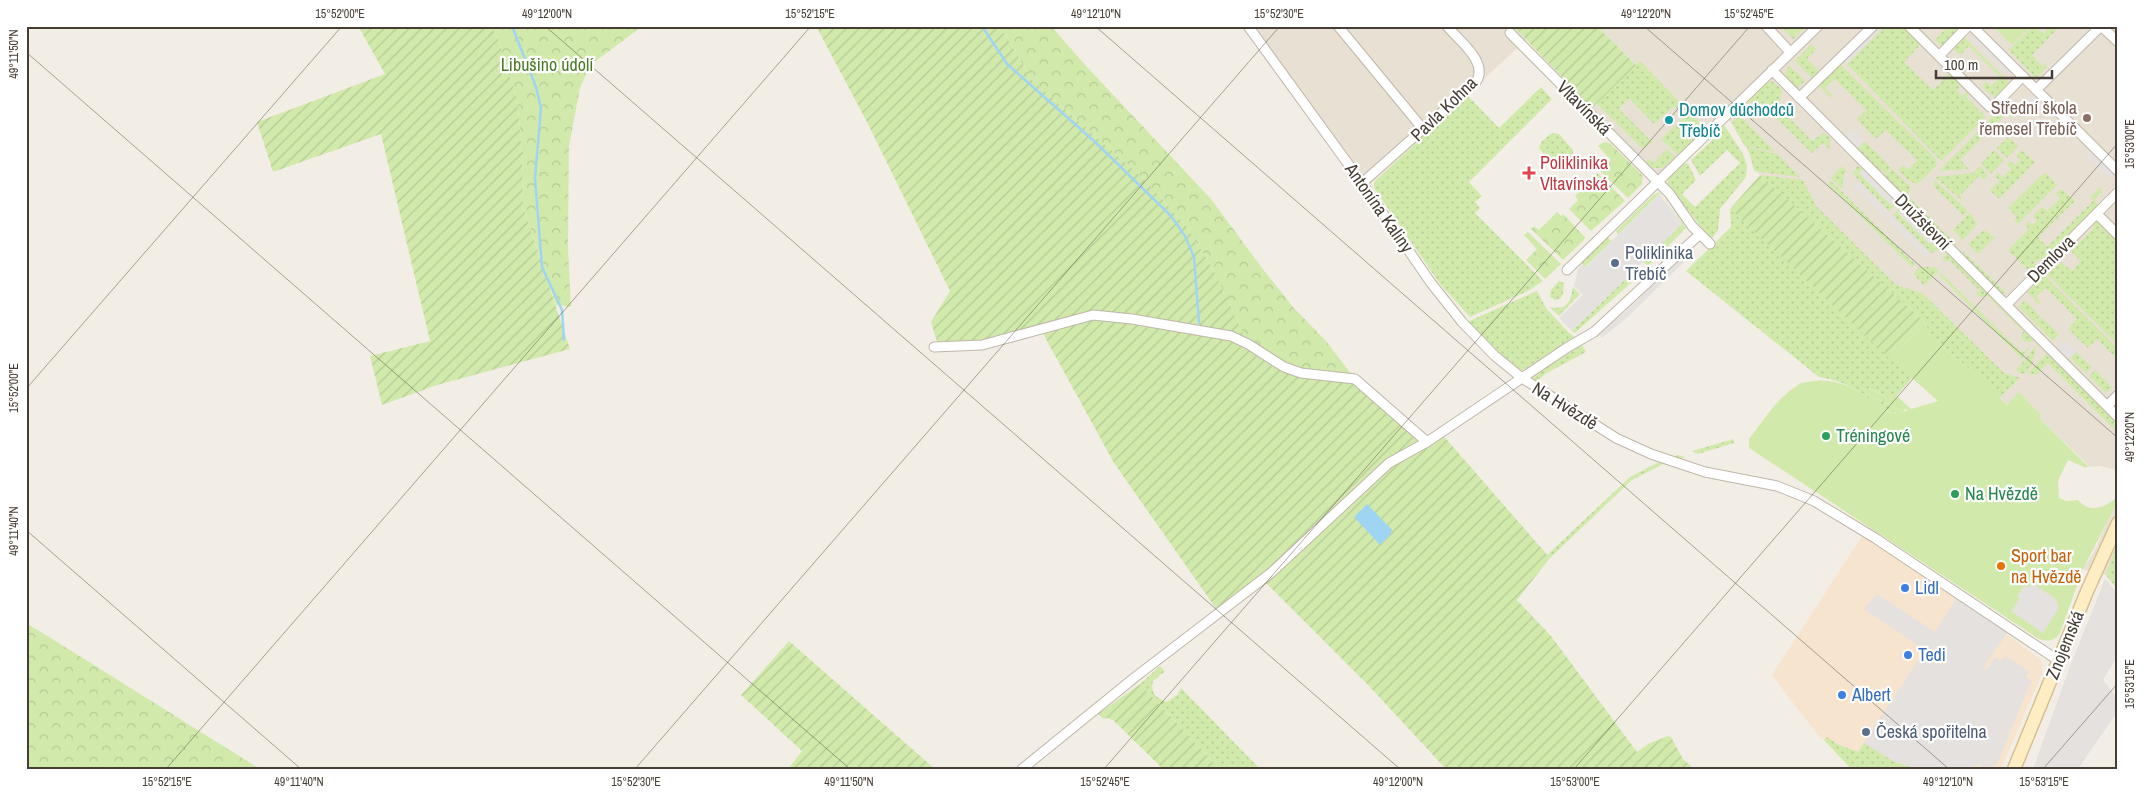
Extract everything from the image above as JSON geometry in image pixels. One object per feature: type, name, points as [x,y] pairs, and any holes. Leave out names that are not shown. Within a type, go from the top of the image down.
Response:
[{"type":"street","name":"Antonína Kaliny","points":[[1248,26],[1362,182],[1431,283],[1462,322],[1495,356],[1522,378]]},
{"type":"street","points":[[1338,26],[1423,129]]},
{"type":"street","name":"Pavla Kohna","points":[[1362,182],[1476,82],[1480,76],[1481,69],[1477,61],[1447,26]]},
{"type":"street","points":[[1766,26],[1790,52]]},
{"type":"street","points":[[1567,270],[1818,26]]},
{"type":"street","points":[[1799,98],[1873,26]]},
{"type":"street","points":[[1909,26],[1990,107],[1994,106],[2023,76]]},
{"type":"street","points":[[1939,56],[1968,26]]},
{"type":"street","points":[[1972,26],[2117,170]]},
{"type":"street","points":[[2036,90],[2101,26],[2118,42]]},
{"type":"street","name":"Vltavínská","points":[[1510,34],[1669,193],[1700,234],[1710,244]]},
{"type":"street","name":"Družstevní","points":[[1772,70],[2118,417]]},
{"type":"street","name":"Demlova","points":[[2006,305],[2118,192]]},
{"type":"street","points":[[2096,214],[2118,235]]},
{"type":"street","points":[[1022,769],[1134,678],[1272,572],[1389,463],[1427,442],[1600,328],[1700,234]]},
{"type":"street","points":[[934,347],[982,345],[1093,315],[1132,319],[1231,336],[1284,367],[1301,373],[1354,378],[1427,442]]},
{"type":"street","name":"Na Hvězdě","points":[[1522,378],[1616,438],[1651,454],[1705,472],[1777,486],[1814,501],[1860,528],[2059,661]]},
{"type":"street","points":[[2107,406],[2118,396]]},
{"type":"street","name":"Znojemská","points":[[2014,769],[2088,589],[2118,523]]},
{"type":"shaded area","points":[[1241,26],[1513,26],[1526,40],[1363,191]]},
{"type":"shaded area","points":[[1597,26],[2118,26],[2118,471],[2100,466],[2087,467],[2088,465],[2039,418],[2041,415],[2020,393],[2007,405],[1925,322],[1753,168],[1749,152],[1732,123],[1724,118],[1659,177],[1592,108],[1636,65]]},
{"type":"shaded area","points":[[1876,26],[1885,26],[1847,64],[1842,60]]},
{"type":"shaded area","points":[[1977,31],[2014,68],[2008,75],[1998,66],[2001,62],[1999,61],[1996,64],[1981,49],[1984,46],[1983,44],[1979,47],[1970,38]]},
{"type":"shaded area","points":[[2033,93],[2053,113],[2048,118],[2028,98]]},
{"type":"shaded area","points":[[1853,130],[1865,141],[1858,148],[1846,136]]},
{"type":"shaded area","points":[[2091,150],[2114,173],[2109,178],[2086,156]]},
{"type":"shaded area","points":[[1863,169],[1895,201],[1891,205],[1859,173]]},
{"type":"shaded area","points":[[1857,182],[1888,213],[1884,217],[1853,186]]},
{"type":"shaded area","name":"Poliklinika Třebíč","points":[[1659,194],[1682,224],[1572,331],[1559,318],[1583,295],[1574,286],[1581,265],[1586,267]]},
{"type":"shaded area","points":[[1902,208],[1934,240],[1930,244],[1898,212]]},
{"type":"shaded area","points":[[1891,216],[1929,253],[1925,257],[1887,220]]},
{"type":"shaded area","points":[[1691,248],[1694,252],[1629,316],[1602,338],[1598,334],[1625,312]]},
{"type":"shaded area","points":[[2064,340],[2076,352],[2069,359],[2058,347]]},
{"type":"shaded area","points":[[2118,498],[2118,590],[2106,575],[2083,569],[2094,552]]},
{"type":"shaded area","points":[[1862,536],[1960,600],[2042,660],[2042,674],[2001,769],[1881,769],[1820,738],[1772,675]]},
{"type":"shaded area","points":[[2105,579],[2118,594],[2118,655],[2103,680],[2118,699],[2118,711],[2078,769],[2033,769],[2070,666]]},
{"type":"shaded area","points":[[2032,583],[2056,599],[2059,608],[2043,633],[2011,611],[2020,598],[2017,596],[2025,585],[2029,588]]},
{"type":"shaded area","points":[[1877,594],[1935,632],[1959,594],[2010,629],[1983,668],[1987,670],[1995,657],[2001,661],[2005,656],[2029,671],[2025,677],[2031,681],[1997,764],[1985,769],[1982,769],[1980,764],[1967,769],[1919,769],[1895,762],[1864,743],[1925,650],[1864,609]]},
{"type":"green space","points":[[358,26],[491,26],[498,39],[517,99],[522,154],[523,207],[570,349],[437,385],[382,405],[370,356],[430,341],[381,134],[273,172],[257,122],[385,74]]},
{"type":"green space","name":"Libušino údolí","points":[[491,26],[643,26],[590,65],[580,88],[569,146],[568,247],[571,307],[556,305],[523,207],[522,154],[517,99],[498,39]]},
{"type":"green space","points":[[816,26],[1000,26],[1032,80],[1143,178],[1187,227],[1214,271],[1248,344],[1284,367],[1355,379],[1427,442],[1441,433],[1550,558],[1517,600],[1551,636],[1637,752],[1648,744],[1668,736],[1671,737],[1683,759],[1694,769],[1446,769],[1368,685],[1263,580],[1217,610],[1114,463],[1041,330],[982,345],[938,345],[931,322],[950,291],[868,124]]},
{"type":"green space","points":[[1000,26],[1051,26],[1211,199],[1293,307],[1326,341],[1355,379],[1301,373],[1248,344],[1214,271],[1187,227],[1143,178],[1032,80]]},
{"type":"green space","points":[[1513,26],[1597,26],[1636,65],[1592,108]]},
{"type":"green space","points":[[1781,26],[1806,26],[1793,39]]},
{"type":"green space","points":[[1885,26],[1905,26],[1922,43],[1904,62],[1933,90],[1950,73],[1962,84],[1957,90],[1962,96],[1968,90],[1970,92],[1966,97],[1986,117],[1941,161],[1847,64]]},
{"type":"green space","points":[[1948,26],[1954,26],[1958,30],[1942,47],[1935,40]]},
{"type":"green space","points":[[1993,26],[2030,26],[2030,27],[2012,45]]},
{"type":"green space","points":[[2033,26],[2036,26],[2043,34],[2048,29],[2046,26],[2060,26],[2032,55],[2042,66],[2047,64],[2046,68],[2036,78],[2009,50]]},
{"type":"green space","points":[[1964,37],[2010,83],[1995,98],[1983,88],[1985,81],[1991,86],[2000,77],[1969,46],[1960,55],[1952,48]]},
{"type":"green space","points":[[1812,44],[1816,49],[1807,59],[1821,73],[1814,80],[1795,61]]},
{"type":"green space","points":[[1640,61],[1705,128],[1678,155],[1661,139],[1684,117],[1674,106],[1654,124],[1629,98],[1619,109],[1652,142],[1643,149],[1596,103]]},
{"type":"green space","points":[[1839,63],[1935,158],[1937,165],[1922,180],[1916,184],[1908,180],[1898,170],[1903,165],[1908,170],[1917,160],[1886,130],[1876,139],[1857,119],[1866,110],[1835,79],[1825,88],[1833,96],[1831,98],[1817,84]]},
{"type":"green space","points":[[1789,65],[1805,81],[1797,88],[1785,74]]},
{"type":"green space","points":[[1772,81],[1782,89],[1779,108],[1812,141],[1824,133],[1830,137],[1830,150],[1823,143],[1812,153],[1767,109],[1770,104],[1747,102],[1767,82]]},
{"type":"green space","points":[[1541,87],[1552,99],[1469,182],[1482,196],[1475,202],[1480,208],[1475,213],[1543,281],[1528,291],[1470,317],[1440,284],[1374,188],[1374,182],[1467,95],[1499,128]]},
{"type":"green space","points":[[1766,105],[1754,120],[1742,109],[1745,106]]},
{"type":"green space","points":[[2011,105],[2021,106],[2010,117],[2006,114],[1960,160],[1969,169],[1939,171],[2000,109],[2004,112]]},
{"type":"green space","points":[[1738,114],[1775,152],[1745,146],[1732,123]]},
{"type":"green space","points":[[1724,125],[1743,154],[1747,165],[1746,177],[1720,209],[1718,230],[1711,240],[1667,183],[1675,170],[1688,163],[1696,180],[1682,194],[1695,207],[1740,163],[1727,150],[1700,176],[1691,160],[1717,136]]},
{"type":"green space","points":[[1552,133],[1559,134],[1573,150],[1572,158],[1559,167],[1555,166],[1539,148],[1542,141]]},
{"type":"green space","points":[[2008,137],[2018,146],[2007,158],[1997,148]]},
{"type":"green space","points":[[1865,141],[1891,168],[1886,174],[1882,170],[1879,173],[1855,148],[1855,145],[1858,148]]},
{"type":"green space","points":[[1604,142],[1610,143],[1643,176],[1642,184],[1628,198],[1600,171],[1611,160],[1598,146]]},
{"type":"green space","points":[[1747,147],[1777,154],[1800,177],[1754,171]]},
{"type":"green space","points":[[1667,149],[1675,157],[1663,168],[1652,168],[1646,161],[1649,159],[1653,163]]},
{"type":"green space","points":[[1994,150],[2004,160],[1991,174],[1981,164]]},
{"type":"green space","points":[[2021,150],[2035,162],[1999,199],[1990,190],[2000,181],[1995,176],[1998,173],[2003,177],[2011,169],[2007,165],[2010,161],[2015,165],[2020,160],[2016,155]]},
{"type":"green space","points":[[1842,166],[1847,172],[1845,172],[1842,185],[1844,186],[1841,188],[1831,178]]},
{"type":"green space","points":[[1857,166],[1863,169],[1859,173],[1891,205],[1894,202],[1896,205],[1889,211],[1853,174]]},
{"type":"green space","points":[[1980,166],[1988,175],[1984,180],[1979,176],[1960,195],[1962,201],[1935,177],[1973,173]]},
{"type":"green space","points":[[1892,169],[1910,186],[1906,196],[1902,197],[1880,175],[1883,173],[1886,175]]},
{"type":"green space","points":[[2045,172],[2057,185],[2018,224],[2014,220],[2017,217],[2008,208]]},
{"type":"green space","points":[[1598,173],[1625,201],[1591,231],[1569,209],[1578,200],[1575,196]]},
{"type":"green space","points":[[1760,175],[1803,180],[1816,206],[1896,285],[1922,293],[2004,373],[2020,378],[1999,398],[1974,373],[1931,337],[1925,322]]},
{"type":"green space","points":[[1760,175],[1925,322],[1890,359],[1730,209]]},
{"type":"green space","points":[[1830,180],[1915,264],[1912,267],[1828,184]]},
{"type":"green space","points":[[1935,180],[1968,211],[1963,215],[1933,186]]},
{"type":"green space","points":[[2101,186],[2102,192],[2094,200],[2099,206],[2051,254],[2034,263],[2038,267],[2032,274],[2008,250],[2029,229],[2025,225],[2028,221],[2032,225],[2037,221],[2033,216],[2042,207],[2047,211],[2060,198],[2055,194],[2061,189],[2075,201],[2038,237],[2047,247],[2093,201],[2090,197]]},
{"type":"green space","points":[[1659,192],[1686,228],[1648,266],[1643,262],[1682,224],[1661,195],[1659,194],[1618,235],[1616,231],[1653,195]]},
{"type":"green space","points":[[1910,198],[1957,245],[1952,245],[1908,200]]},
{"type":"green space","points":[[1900,208],[1898,213],[1930,244],[1934,240],[1941,249],[1931,253],[1893,215]]},
{"type":"green space","points":[[1730,209],[1912,378],[1893,400],[1869,388],[1866,393],[1903,412],[1894,413],[1883,409],[1850,387],[1819,377],[1686,271],[1731,227]]},
{"type":"green space","points":[[1557,212],[1561,216],[1563,214],[1585,237],[1563,260],[1531,229],[1534,226],[1539,230]]},
{"type":"green space","points":[[1970,212],[1977,224],[1963,240],[1953,230]]},
{"type":"green space","points":[[2099,220],[2118,238],[2118,345],[2047,275],[2061,262],[2072,271],[2081,261],[2071,251],[2094,228],[2093,221]]},
{"type":"green space","points":[[1984,230],[1995,237],[1978,254],[1968,244]]},
{"type":"green space","points":[[1528,232],[1561,264],[1545,279],[1526,260],[1537,249],[1524,235]]},
{"type":"green space","points":[[1608,238],[1612,241],[1583,267],[1582,261],[1604,239]]},
{"type":"green space","points":[[1963,251],[2005,292],[2002,294],[1963,256]]},
{"type":"green space","points":[[1948,254],[2033,337],[2032,342],[2021,339],[2023,331],[1988,296],[1979,297],[1975,293],[1980,291],[1950,261],[1943,261],[1944,255]]},
{"type":"green space","points":[[1638,267],[1643,272],[1575,333],[1572,331]]},
{"type":"green space","points":[[1919,267],[1934,267],[1939,271],[1924,286],[1914,274]]},
{"type":"green space","points":[[1941,273],[2022,353],[2031,346],[2022,359],[1939,275]]},
{"type":"green space","points":[[2044,275],[2118,349],[2118,360],[2097,339],[2088,348],[2068,329],[2077,319],[2046,288],[2036,297],[2041,302],[2039,305],[2027,292]]},
{"type":"green space","points":[[1559,281],[1564,283],[1563,294],[1560,299],[1555,300],[1550,297],[1551,290]]},
{"type":"green space","points":[[1573,287],[1580,294],[1559,316],[1549,307],[1560,308],[1567,304],[1571,298]]},
{"type":"green space","points":[[1537,291],[1546,308],[1569,333],[1577,338],[1522,371],[1496,350],[1467,322]]},
{"type":"green space","points":[[2025,300],[2040,316],[2034,322],[2018,307]]},
{"type":"green space","points":[[2041,317],[2059,334],[2053,341],[2035,323]]},
{"type":"green space","name":"Na Hvězdě","points":[[1925,322],[1931,337],[1974,373],[2007,405],[2019,392],[2041,415],[2039,418],[2088,466],[2086,468],[2068,460],[2058,481],[2059,498],[2066,501],[2078,500],[2088,507],[2098,508],[2108,504],[2118,496],[2113,511],[2083,569],[2060,633],[2056,638],[2048,641],[2039,639],[1749,448],[1749,439],[1771,410],[1790,390],[1803,383],[1830,381],[1842,384],[1858,391],[1887,411],[1893,413],[1903,412],[1866,393],[1868,388],[1893,400],[1897,396],[1911,409],[1938,401],[1890,359]]},
{"type":"green space","points":[[2037,344],[2032,365],[2024,374],[2016,371]]},
{"type":"green space","points":[[1582,345],[1586,352],[1534,382],[1533,377],[1537,373]]},
{"type":"green space","points":[[2048,352],[2118,421],[2118,433],[2048,363],[2036,375],[2028,373]]},
{"type":"green space","points":[[2076,352],[2092,367],[2086,373],[2070,358]]},
{"type":"green space","points":[[2095,370],[2112,387],[2106,393],[2089,376]]},
{"type":"green space","points":[[1734,439],[1734,443],[1698,454],[1692,451]]},
{"type":"green space","points":[[1678,455],[1686,457],[1667,462],[1632,480],[1550,558],[1547,555],[1630,477],[1663,460]]},
{"type":"green space","points":[[2118,540],[2118,590],[2106,575]]},
{"type":"green space","points":[[26,623],[54,640],[260,769],[26,769]]},
{"type":"green space","points":[[789,641],[935,769],[788,769],[802,751],[741,695]]},
{"type":"green space","points":[[1160,666],[1165,671],[1153,681],[1152,688],[1155,695],[1167,702],[1177,695],[1181,688],[1260,769],[1220,769],[1140,684]]},
{"type":"green space","points":[[1140,684],[1220,769],[1163,769],[1113,720],[1103,719],[1098,714]]},
{"type":"green space","points":[[1827,737],[1837,744],[1858,752],[1864,743],[1895,762],[1919,769],[1851,769],[1824,740]]},
{"type":"water","points":[[1367,504],[1392,530],[1390,535],[1380,545],[1354,517]]},
{"type":"waterway","points":[[512,26],[536,87],[541,108],[535,178],[542,267],[562,310],[564,340]]},
{"type":"waterway","points":[[982,26],[1007,64],[1094,141],[1171,216],[1185,236],[1194,257],[1199,323]]},
{"type":"place","name":"Střední škola řemesel Třebíč","points":[[2087,118]]},
{"type":"place","name":"Domov důchodců Třebíč","points":[[1669,120]]},
{"type":"place","name":"Poliklinika Vltavínská","points":[[1529,173]]},
{"type":"place","name":"Poliklinika Třebíč","points":[[1615,263]]},
{"type":"place","name":"Tréningové","points":[[1826,436]]},
{"type":"place","name":"Na Hvězdě","points":[[1955,494]]},
{"type":"place","name":"Sport bar na Hvězdě","points":[[2001,566]]},
{"type":"place","name":"Lidl","points":[[1905,588]]},
{"type":"place","name":"Tedi","points":[[1908,655]]},
{"type":"place","name":"Albert","points":[[1842,695]]},
{"type":"place","name":"Česká spořitelna","points":[[1866,732]]}]
